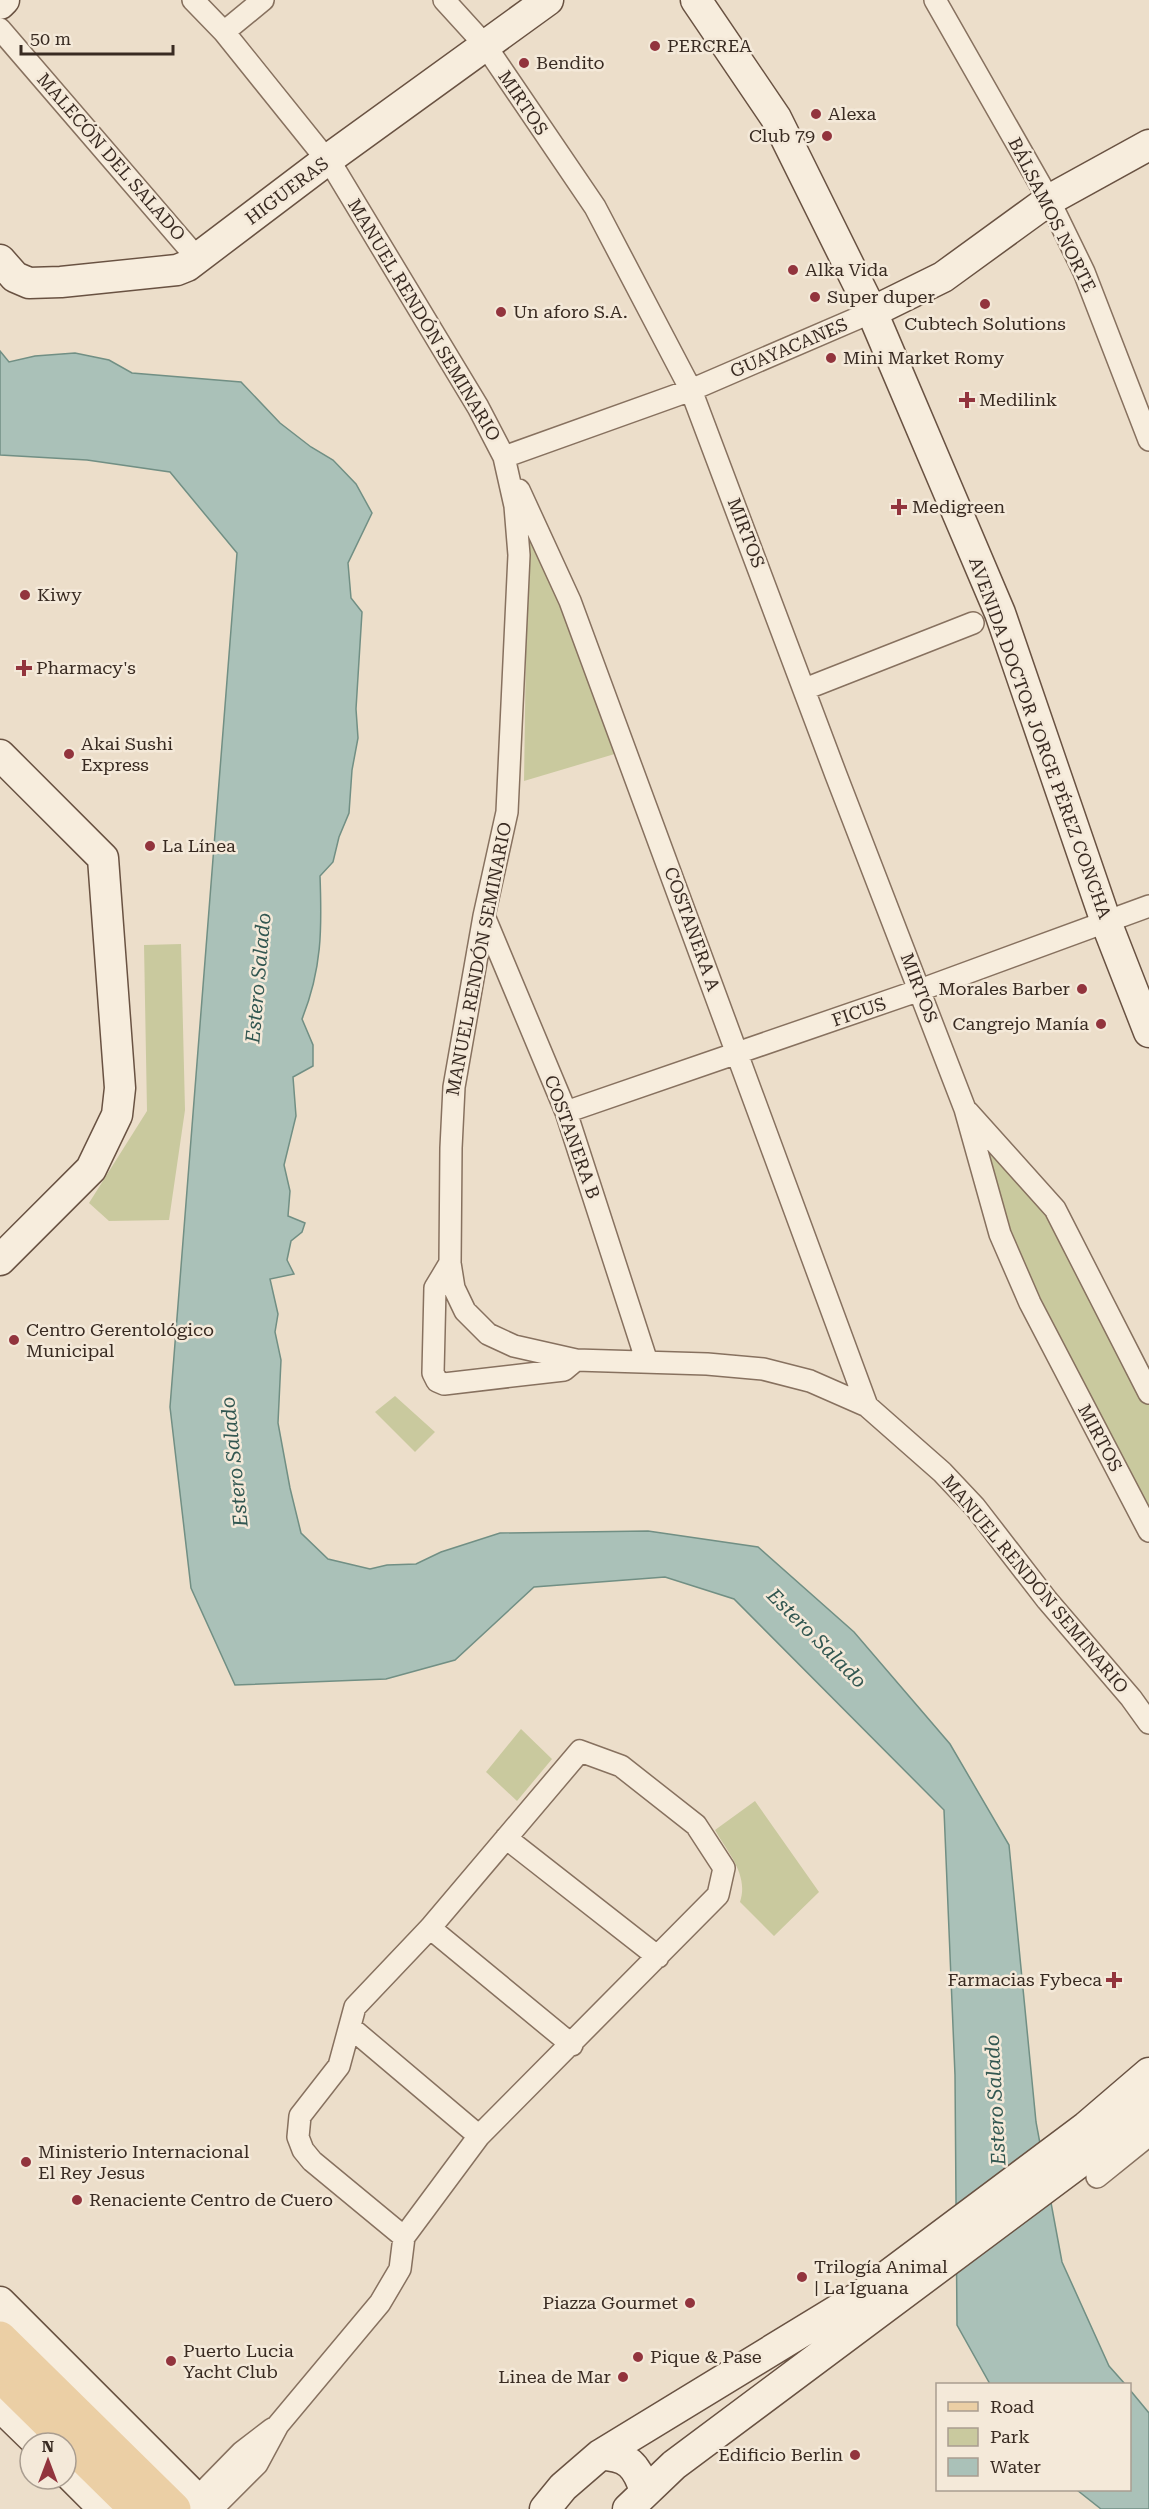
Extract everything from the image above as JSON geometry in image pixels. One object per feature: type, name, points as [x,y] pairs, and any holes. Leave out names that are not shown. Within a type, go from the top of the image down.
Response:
[{"type":"main road","points":[[0,2338],[9,2381],[136,2509]]},
{"type":"main road","points":[[9,2381],[197,2507]]},
{"type":"street","points":[[0,4],[4,0]]},
{"type":"street","name":"MANUEL RENDÓN SEMINARIO","points":[[193,0],[224,32],[327,160],[478,407],[504,457],[518,526],[518,588],[507,812],[484,916],[452,1104],[450,1263],[456,1296],[465,1311],[483,1330],[495,1338],[521,1348],[576,1360],[707,1364],[763,1369],[810,1381],[867,1406],[942,1473],[975,1507],[1047,1600],[1140,1700],[1149,1723]]},
{"type":"street","points":[[224,32],[263,0]]},
{"type":"street","name":"MIRTOS","points":[[444,0],[485,45],[595,207],[691,390],[965,1109],[999,1234],[1030,1303],[1149,1530]]},
{"type":"street","name":"HIGUERAS","points":[[0,260],[15,278],[29,283],[61,282],[177,270],[198,259],[327,160],[548,0]]},
{"type":"street","name":"AVENIDA DOCTOR JORGE PÉREZ CONCHA","points":[[696,0],[776,118],[872,312],[999,613],[1106,922],[1149,1032]]},
{"type":"street","name":"BÁLSAMOS NORTE","points":[[935,0],[1048,201],[1084,272],[1149,440]]},
{"type":"street","name":"MALECÓN DEL SALADO","points":[[0,29],[198,259]]},
{"type":"street","name":"GUAYACANES","points":[[504,457],[691,390],[872,312],[943,277],[1048,201],[1149,145]]},
{"type":"street","name":"COSTANERA A","points":[[504,457],[570,601],[867,1406]]},
{"type":"street","points":[[805,689],[974,623]]},
{"type":"street","points":[[0,755],[103,858],[120,1088],[117,1115],[91,1169],[0,1260]]},
{"type":"street","name":"FICUS","points":[[566,1112],[920,990],[1149,906]]},
{"type":"street","name":"COSTANERA B","points":[[484,916],[566,1112],[648,1362]]},
{"type":"street","name":"MIRTOS","points":[[965,1109],[1055,1209],[1149,1393]]},
{"type":"street","points":[[450,1263],[435,1288],[433,1373],[437,1381],[444,1384],[564,1370],[576,1360]]},
{"type":"street","points":[[0,2302],[197,2507],[242,2452],[278,2426],[380,2303],[400,2269],[404,2237],[479,2136],[572,2045],[718,1895],[724,1868],[696,1825],[621,1766],[579,1751],[430,1928],[355,2007],[339,2066],[300,2116],[298,2137],[303,2151],[404,2237]]},
{"type":"street","points":[[506,1838],[658,1957]]},
{"type":"street","points":[[430,1928],[572,2045]]},
{"type":"street","points":[[350,2027],[479,2136]]},
{"type":"street","points":[[1093,2137],[1149,2073]]},
{"type":"street","points":[[637,2500],[674,2465],[866,2308],[1093,2137],[1149,2107]]},
{"type":"street","points":[[1097,2177],[1149,2135]]},
{"type":"street","points":[[547,2508],[574,2476],[600,2455],[866,2308]]},
{"type":"street","points":[[9,2381],[32,2431]]},
{"type":"street","points":[[600,2455],[621,2457],[629,2462],[637,2472],[637,2500]]},
{"type":"street","points":[[78,2483],[104,2509]]},
{"type":"green space","points":[[528,511],[618,753],[524,781]]},
{"type":"green space","points":[[181,944],[185,1110],[169,1220],[109,1221],[89,1203],[147,1111],[144,945]]},
{"type":"green space","points":[[965,1109],[1054,1209],[1149,1383],[1149,1508],[1011,1241]]},
{"type":"green space","points":[[395,1396],[435,1432],[415,1452],[375,1412]]},
{"type":"green space","points":[[521,1729],[552,1759],[517,1801],[486,1772]]},
{"type":"green space","points":[[755,1801],[819,1892],[774,1936],[740,1902],[742,1883],[736,1864],[715,1830]]},
{"type":"water","name":"Estero Salado","points":[[0,351],[9,362],[35,356],[75,353],[109,360],[132,373],[241,382],[280,423],[311,447],[333,460],[356,484],[372,513],[348,563],[351,598],[362,612],[356,709],[358,738],[352,770],[349,813],[339,837],[333,862],[320,876],[321,914],[317,966],[309,1001],[302,1019],[313,1045],[313,1066],[293,1077],[296,1116],[284,1165],[290,1191],[288,1216],[305,1223],[302,1232],[291,1241],[287,1260],[294,1274],[270,1279],[278,1314],[275,1332],[281,1360],[278,1423],[301,1533],[328,1559],[370,1569],[387,1565],[416,1564],[441,1552],[500,1533],[648,1531],[758,1547],[854,1632],[950,1744],[1009,1845],[1036,2122],[1062,2262],[1109,2366],[1124,2383],[989,2383],[957,2325],[955,2075],[944,1810],[734,1599],[665,1577],[534,1587],[455,1660],[386,1679],[235,1685],[191,1588],[170,1407],[237,553],[170,472],[87,460],[0,455]]},
{"type":"water","points":[[1131,2391],[1149,2413],[1149,2509],[1101,2509],[1078,2491],[1131,2491]]},
{"type":"place","name":"PERCREA","points":[[655,46]]},
{"type":"place","name":"Bendito","points":[[524,63]]},
{"type":"place","name":"Alexa","points":[[816,114]]},
{"type":"place","name":"Club 79","points":[[827,136]]},
{"type":"place","name":"Alka Vida","points":[[793,270]]},
{"type":"place","name":"Super duper","points":[[815,297]]},
{"type":"place","name":"Cubtech Solutions","points":[[985,304]]},
{"type":"place","name":"Un aforo S.A.","points":[[501,312]]},
{"type":"place","name":"Mini Market Romy","points":[[831,358]]},
{"type":"place","name":"Medilink","points":[[967,400]]},
{"type":"place","name":"Medigreen","points":[[899,507]]},
{"type":"place","name":"Kiwy","points":[[25,595]]},
{"type":"place","name":"Pharmacy's","points":[[24,668]]},
{"type":"place","name":"Akai Sushi Express","points":[[69,754]]},
{"type":"place","name":"La Línea","points":[[150,846]]},
{"type":"place","name":"Morales Barber","points":[[1082,989]]},
{"type":"place","name":"Cangrejo Manía","points":[[1101,1024]]},
{"type":"place","name":"Centro Gerentológico Municipal","points":[[14,1340]]},
{"type":"place","name":"Farmacias Fybeca","points":[[1114,1980]]},
{"type":"place","name":"Ministerio Internacional El Rey Jesus","points":[[26,2162]]},
{"type":"place","name":"Renaciente Centro de Cuero","points":[[77,2200]]},
{"type":"place","name":"Trilogía Animal | La Iguana","points":[[802,2277]]},
{"type":"place","name":"Piazza Gourmet","points":[[690,2303]]},
{"type":"place","name":"Pique & Pase","points":[[638,2357]]},
{"type":"place","name":"Puerto Lucia Yacht Club","points":[[171,2361]]},
{"type":"place","name":"Linea de Mar","points":[[623,2377]]},
{"type":"place","name":"Edificio Berlin","points":[[855,2455]]}]
